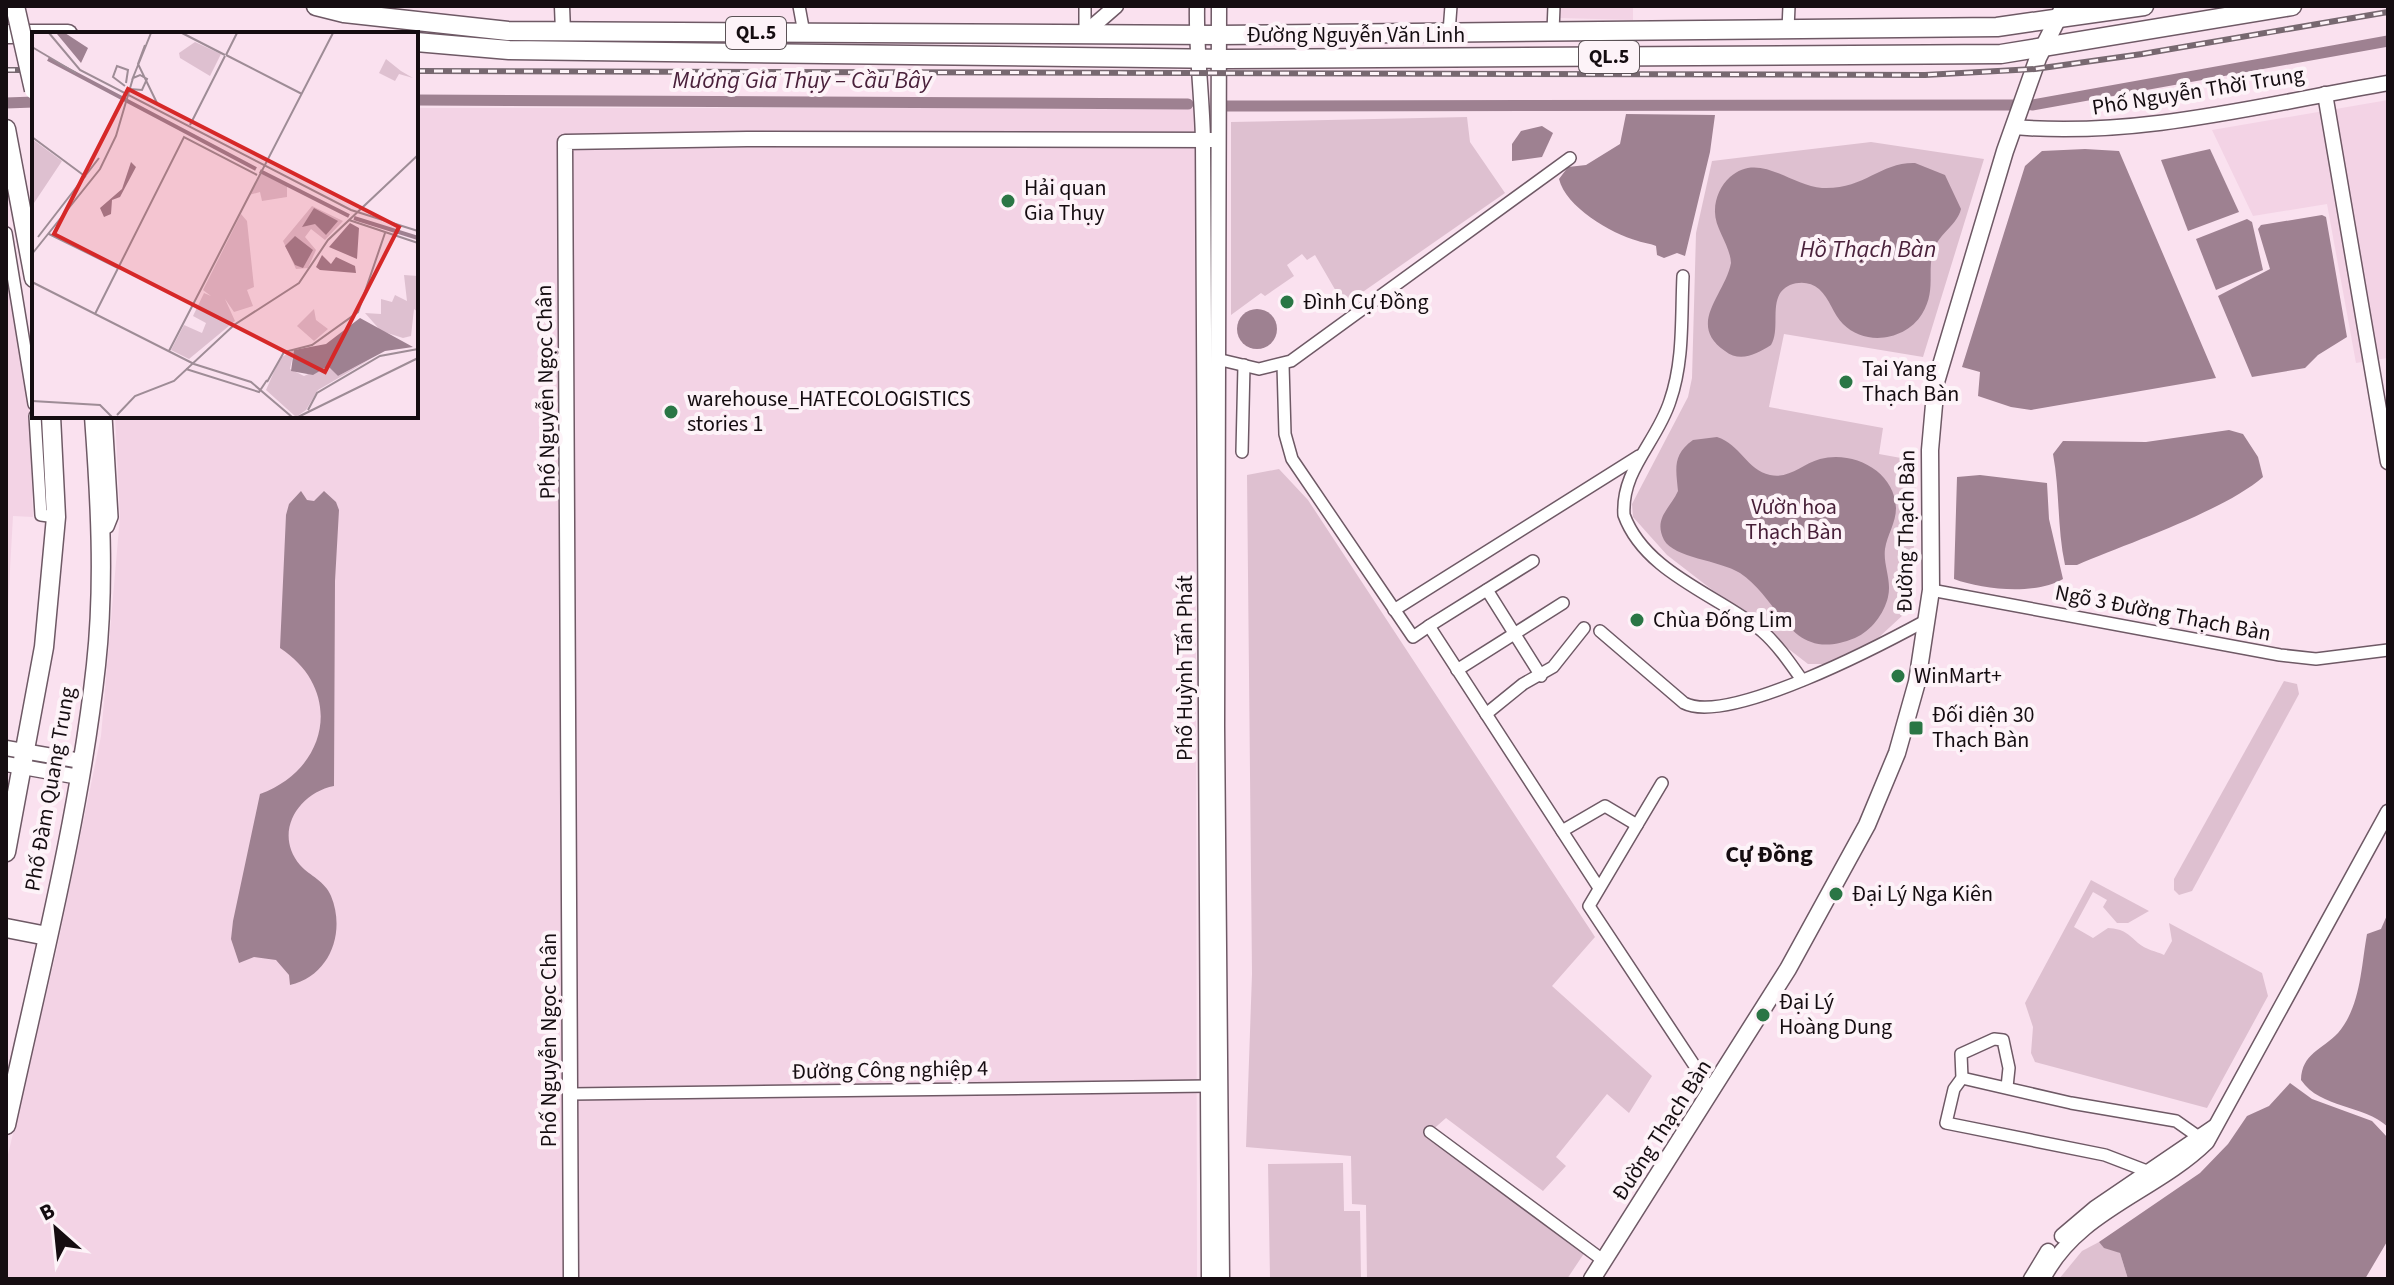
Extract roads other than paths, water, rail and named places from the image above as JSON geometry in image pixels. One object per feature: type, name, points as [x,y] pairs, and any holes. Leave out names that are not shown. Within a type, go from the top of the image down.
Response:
[{"type":"highway","points":[[15,6],[32,81]]},
{"type":"highway","name":"Đường Nguyễn Văn Linh","points":[[316,6],[508,31],[1218,35],[1997,27],[2062,13],[2144,6]]},
{"type":"highway","name":"Đường Nguyễn Văn Linh","points":[[418,42],[509,50],[1196,59],[1985,54],[2042,50],[2292,6]]},
{"type":"highway","points":[[6,34],[32,34]]},
{"type":"highway","points":[[1012,56],[1013,34]]},
{"type":"highway","points":[[418,55],[475,55],[509,50]]},
{"type":"highway","points":[[6,129],[32,268]]},
{"type":"highway","name":"Phố Đàm Quang Trung","points":[[6,852],[15,758],[44,647],[56,517],[51,418]]},
{"type":"highway","name":"Phố Đàm Quang Trung","points":[[6,1125],[80,769],[97,664],[101,531],[94,418]]},
{"type":"highway","points":[[6,928],[47,936]]},
{"type":"main road","name":"Đường Thạch Bàn","points":[[1592,1279],[1775,992],[1867,825],[1897,753],[1917,682],[1931,590],[1930,450],[1936,382],[2014,127],[2042,50],[2062,13]]},
{"type":"street","points":[[562,6],[563,32]]},
{"type":"street","points":[[799,6],[804,33]]},
{"type":"street","points":[[1085,6],[1085,33]]},
{"type":"street","points":[[1085,33],[1116,6]]},
{"type":"street","name":"Phố Huỳnh Tấn Phát","points":[[1197,6],[1196,59],[1201,72],[1210,140],[1217,359],[1212,535]]},
{"type":"street","name":"Phố Huỳnh Tấn Phát","points":[[1216,1275],[1210,140],[1219,6]]},
{"type":"street","points":[[1449,32],[1451,6]]},
{"type":"street","points":[[1553,31],[1554,6]]},
{"type":"street","points":[[1788,29],[1789,6]]},
{"type":"street","name":"Phố Nguyễn Thời Trung","points":[[2014,127],[2057,131],[2124,128],[2388,83]]},
{"type":"street","points":[[2325,94],[2388,462]]},
{"type":"street","name":"Phố Nguyễn Ngọc Chân","points":[[571,1279],[565,142],[747,139],[1210,140]]},
{"type":"street","points":[[1217,359],[1259,369],[1283,365],[1570,158]]},
{"type":"street","points":[[6,233],[32,392]]},
{"type":"street","points":[[1683,276],[1677,379],[1668,409],[1631,472],[1625,493],[1624,515],[1628,527],[1646,549],[1683,580],[1763,632],[1802,680]]},
{"type":"street","points":[[1242,452],[1244,365]]},
{"type":"street","points":[[1283,365],[1285,434],[1292,459],[1413,637],[1533,561]]},
{"type":"street","points":[[35,418],[41,515],[56,517]]},
{"type":"street","points":[[101,531],[108,527],[112,517],[106,418]]},
{"type":"street","points":[[1394,610],[1643,454]]},
{"type":"street","points":[[1487,590],[1541,676]]},
{"type":"street","name":"Ngõ 3 Đường Thạch Bàn","points":[[1931,590],[2280,655],[2316,659],[2388,650]]},
{"type":"street","points":[[1457,670],[1563,603]]},
{"type":"street","points":[[1600,631],[1691,707],[1742,701],[1802,680],[1927,620]]},
{"type":"street","points":[[1429,626],[1599,888]]},
{"type":"street","points":[[1486,714],[1523,684],[1541,676],[1559,661],[1584,628]]},
{"type":"street","points":[[15,758],[80,769]]},
{"type":"street","points":[[1662,783],[1589,906],[1712,1092]]},
{"type":"street","points":[[1562,831],[1605,806],[1637,825]]},
{"type":"street","points":[[2031,1279],[2048,1253],[2082,1223],[2155,1176],[2217,1125],[2388,812]]},
{"type":"street","points":[[2007,1087],[2009,1068],[2003,1040],[1994,1039],[1961,1054],[1962,1078],[1954,1089],[1946,1123],[2105,1155],[2155,1176]]},
{"type":"street","points":[[1962,1078],[2176,1121],[2202,1139]]},
{"type":"street","name":"Đường Công nghiệp 4","points":[[571,1094],[1214,1086]]},
{"type":"street","points":[[1430,1132],[1604,1261]]},
{"type":"street","points":[[2043,1279],[2082,1223]]},
{"type":"water","points":[[1626,114],[1715,115],[1710,152],[1685,256],[1677,253],[1664,258],[1657,255],[1656,246],[1627,237],[1591,218],[1563,189],[1559,179],[1568,167],[1586,165],[1620,144]]},
{"type":"water","points":[[1542,126],[1553,133],[1542,157],[1512,161],[1512,144],[1521,131]]},
{"type":"water","points":[[2210,149],[2239,212],[2188,231],[2161,160]]},
{"type":"water","points":[[2042,151],[2119,151],[2216,378],[2031,410],[1978,396],[1980,372],[1962,367],[2025,166]]},
{"type":"water","name":"Hồ Thạch Bàn","points":[[1915,163],[1945,175],[1961,209],[1934,249],[1929,297],[1915,323],[1896,335],[1863,336],[1843,324],[1819,289],[1798,283],[1790,285],[1778,296],[1771,345],[1742,357],[1731,355],[1714,341],[1708,320],[1731,263],[1715,217],[1715,205],[1721,188],[1730,177],[1752,167],[1775,172],[1810,186],[1837,187],[1861,181],[1892,167]]},
{"type":"water","points":[[2322,215],[2326,217],[2347,337],[2318,355],[2305,368],[2252,377],[2218,296],[2270,269],[2258,229],[2261,225]]},
{"type":"water","points":[[2247,219],[2252,222],[2263,270],[2216,290],[2196,239]]},
{"type":"water","points":[[1257,309],[1271,315],[1277,329],[1271,343],[1257,349],[1243,343],[1237,329],[1243,315]]},
{"type":"water","points":[[2229,430],[2243,434],[2258,457],[2263,477],[2225,502],[2174,526],[2077,565],[2065,565],[2053,454],[2063,441],[2146,442]]},
{"type":"water","points":[[1717,437],[1732,445],[1755,468],[1770,475],[1790,473],[1814,461],[1833,457],[1870,466],[1888,483],[1896,508],[1885,549],[1889,591],[1883,610],[1866,631],[1855,638],[1833,644],[1815,643],[1801,637],[1740,573],[1677,551],[1664,540],[1661,520],[1678,491],[1678,457],[1693,440]]},
{"type":"water","points":[[1980,475],[2047,483],[2049,519],[2063,579],[2039,587],[2009,589],[1979,586],[1954,579],[1957,477]]},
{"type":"water","points":[[301,491],[307,500],[314,501],[324,491],[336,502],[339,510],[335,581],[334,786],[321,790],[300,806],[289,828],[289,840],[292,853],[300,865],[321,882],[331,896],[337,924],[331,951],[325,962],[304,980],[290,985],[289,975],[276,960],[254,957],[239,963],[231,939],[260,794],[283,782],[301,767],[314,748],[320,727],[320,706],[314,685],[300,665],[280,648],[286,515],[289,504]]},
{"type":"water","points":[[2388,913],[2388,1127],[2367,1114],[2331,1102],[2309,1089],[2301,1080],[2309,1058],[2346,1022],[2356,999],[2367,934],[2381,929]]},
{"type":"water","points":[[2290,1083],[2312,1099],[2372,1121],[2388,1138],[2388,1240],[2365,1279],[2128,1279],[2120,1253],[2104,1248],[2099,1242],[2200,1173],[2228,1144],[2247,1116],[2269,1106]]},
{"type":"waterway","points":[[2032,105],[2388,41]]},
{"type":"waterway","name":"Mương Gia Thụy – Cầu Bây","points":[[418,100],[1188,104]]},
{"type":"waterway","name":"Mương Gia Thụy – Cầu Bây","points":[[6,103],[32,102]]},
{"type":"waterway","points":[[1224,106],[2013,105]]},
{"type":"railway","points":[[418,71],[1925,75],[2035,69],[2388,12]]},
{"type":"railway","points":[[6,70],[32,70]]},
{"type":"place","name":"Hải quan Gia Thụy","points":[[1008,201]]},
{"type":"place","name":"Đình Cự Đồng","points":[[1287,302]]},
{"type":"place","name":"Tai Yang Thạch Bàn","points":[[1846,382]]},
{"type":"place","name":"warehouse_HATECOLOGISTICS stories 1","points":[[671,412]]},
{"type":"place","name":"Chùa Đống Lim","points":[[1637,620]]},
{"type":"place","name":"WinMart+","points":[[1898,676]]},
{"type":"place","name":"Đối diện 30 Thạch Bàn","points":[[1916,728]]},
{"type":"place","name":"Đại Lý Nga Kiên","points":[[1836,894]]},
{"type":"place","name":"Đại Lý Hoàng Dung","points":[[1763,1015]]},
{"type":"district","name":"Cự Đồng","points":[[1769,854]]},
{"type":"park label","name":"Vườn hoa Thạch Bàn","points":[[1794,520]]}]
